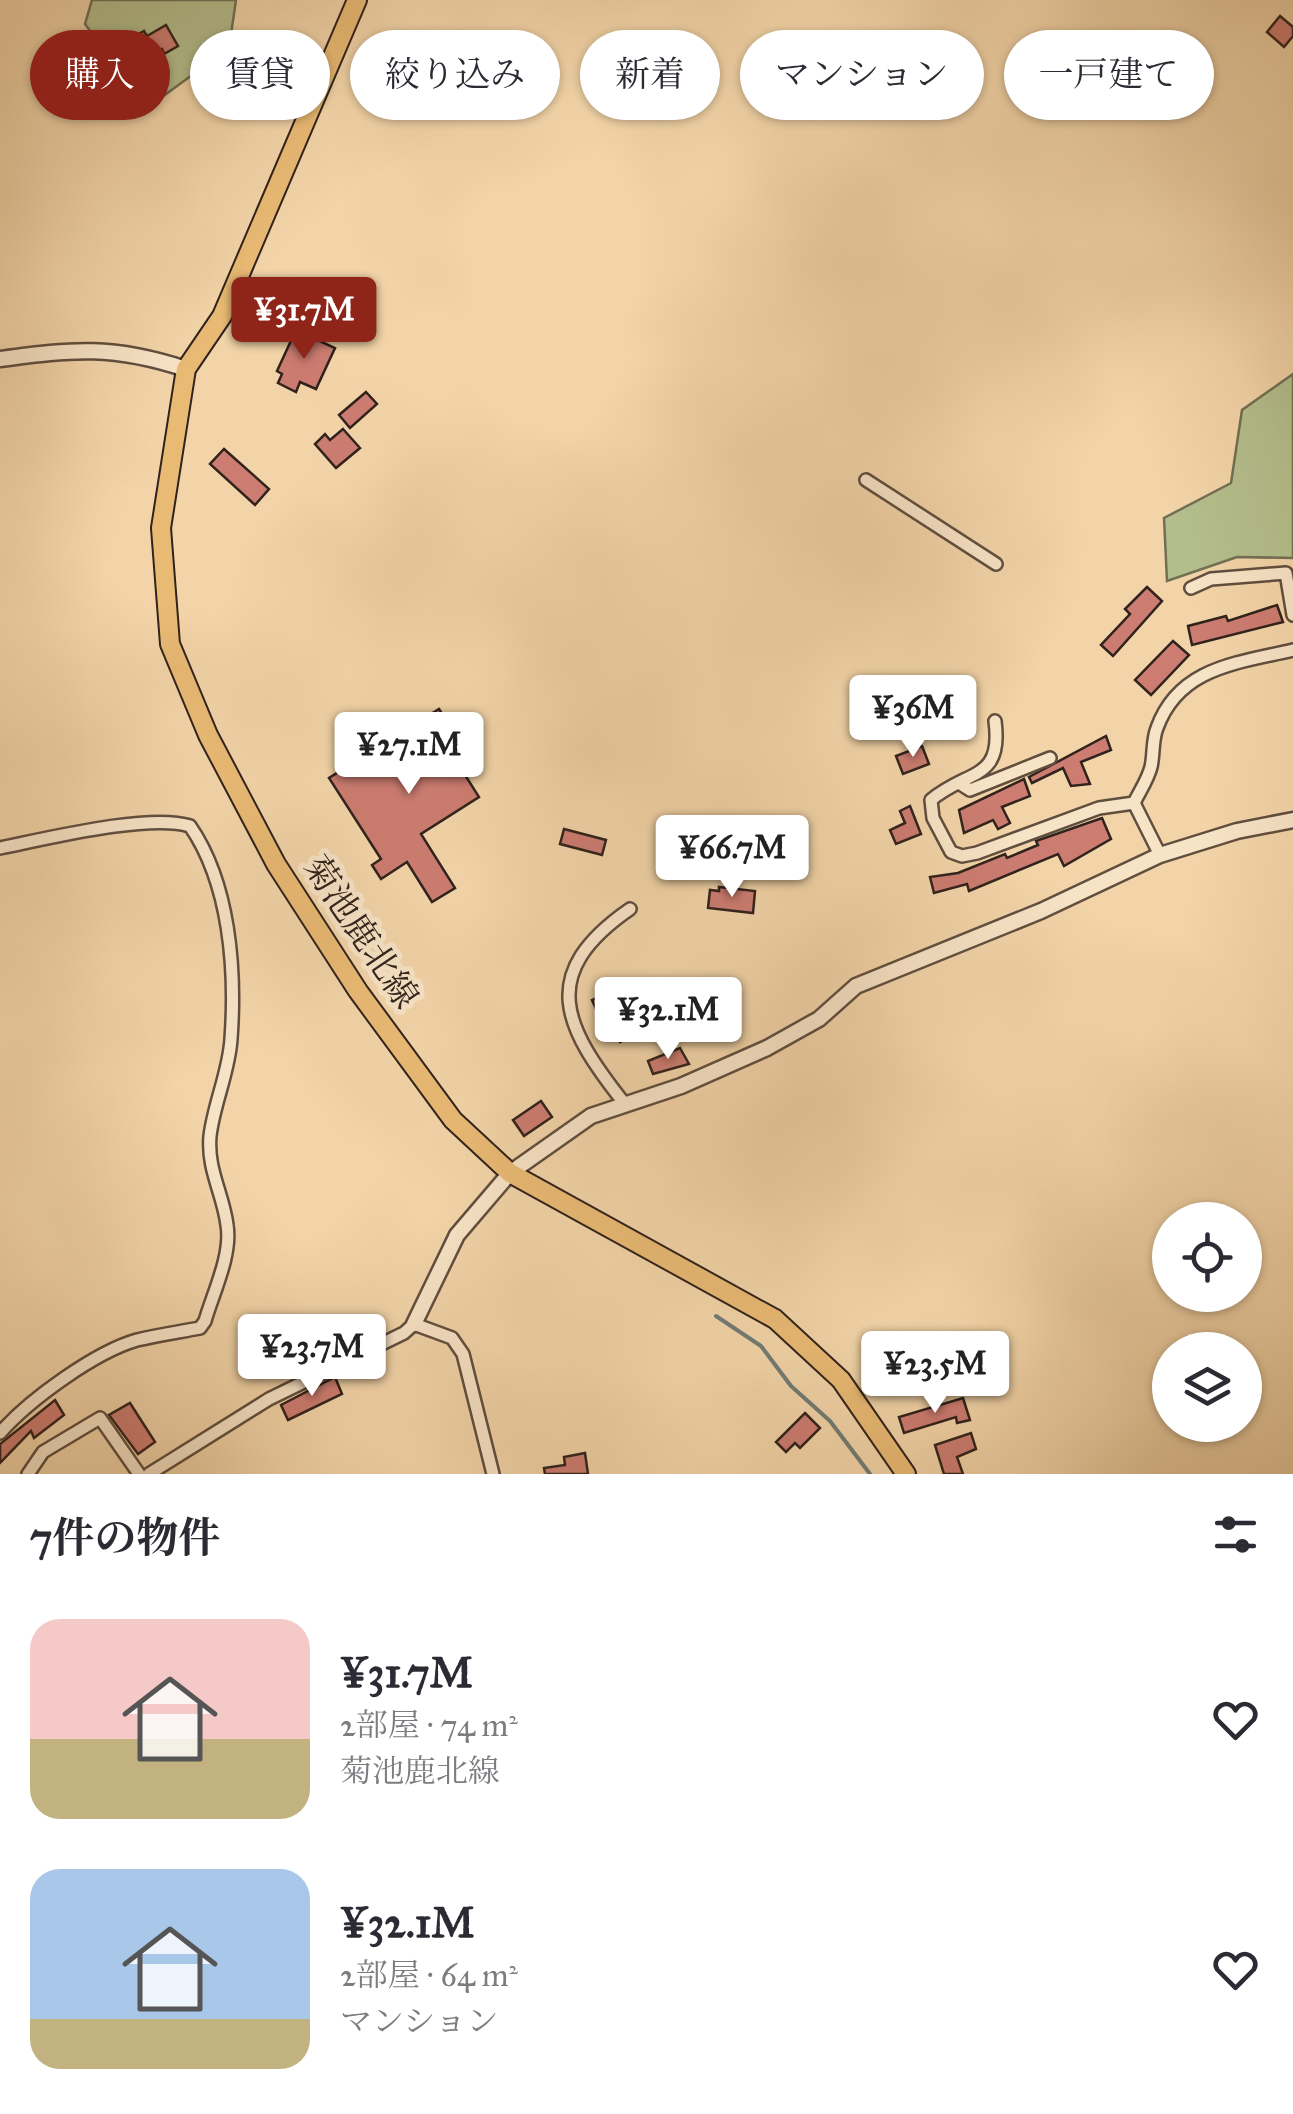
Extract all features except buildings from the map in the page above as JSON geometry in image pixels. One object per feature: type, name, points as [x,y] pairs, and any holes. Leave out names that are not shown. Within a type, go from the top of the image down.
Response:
[{"type":"main road","name":"菊池鹿北線","points":[[357,0],[222,316],[186,369],[160,528],[170,644],[208,735],[276,864],[358,991],[453,1120],[510,1173],[776,1319],[841,1380],[906,1474]]},
{"type":"street","points":[[0,360],[84,348],[144,355],[186,369]]},
{"type":"street","points":[[866,480],[996,564]]},
{"type":"street","points":[[1191,588],[1211,579],[1286,572],[1293,615]]},
{"type":"street","points":[[1134,803],[1150,771],[1154,733],[1166,708],[1196,677],[1210,668],[1293,650]]},
{"type":"street","points":[[994,721],[999,750],[990,765],[931,800],[941,837],[951,852],[962,856],[1099,808],[1134,803]]},
{"type":"street","points":[[959,783],[970,790],[1050,758]]},
{"type":"street","points":[[1134,803],[1160,855]]},
{"type":"street","points":[[149,1474],[269,1399],[404,1333],[414,1324],[457,1236],[510,1173],[591,1116],[680,1086],[767,1048],[819,1018],[856,986],[1041,911],[1160,855],[1237,831],[1293,820]]},
{"type":"street","points":[[0,848],[130,826],[190,826],[218,881],[227,934],[231,1038],[210,1136],[211,1178],[227,1225],[226,1246],[205,1321],[200,1328],[134,1341],[102,1358],[18,1412],[0,1433]]},
{"type":"street","points":[[624,1102],[572,1030],[570,995],[574,969],[594,934],[630,909]]},
{"type":"street","points":[[414,1324],[452,1338],[463,1354],[493,1474]]},
{"type":"street","points":[[28,1474],[44,1452],[100,1418],[139,1474]]},
{"type":"green space","points":[[92,0],[236,0],[232,30],[190,30],[190,77],[170,91],[170,30],[89,30],[85,24]]},
{"type":"green space","points":[[1293,374],[1293,558],[1237,557],[1167,581],[1164,518],[1231,483],[1242,410]]},
{"type":"waterway","points":[[716,1316],[761,1346],[791,1386],[830,1421],[870,1474]]}]
